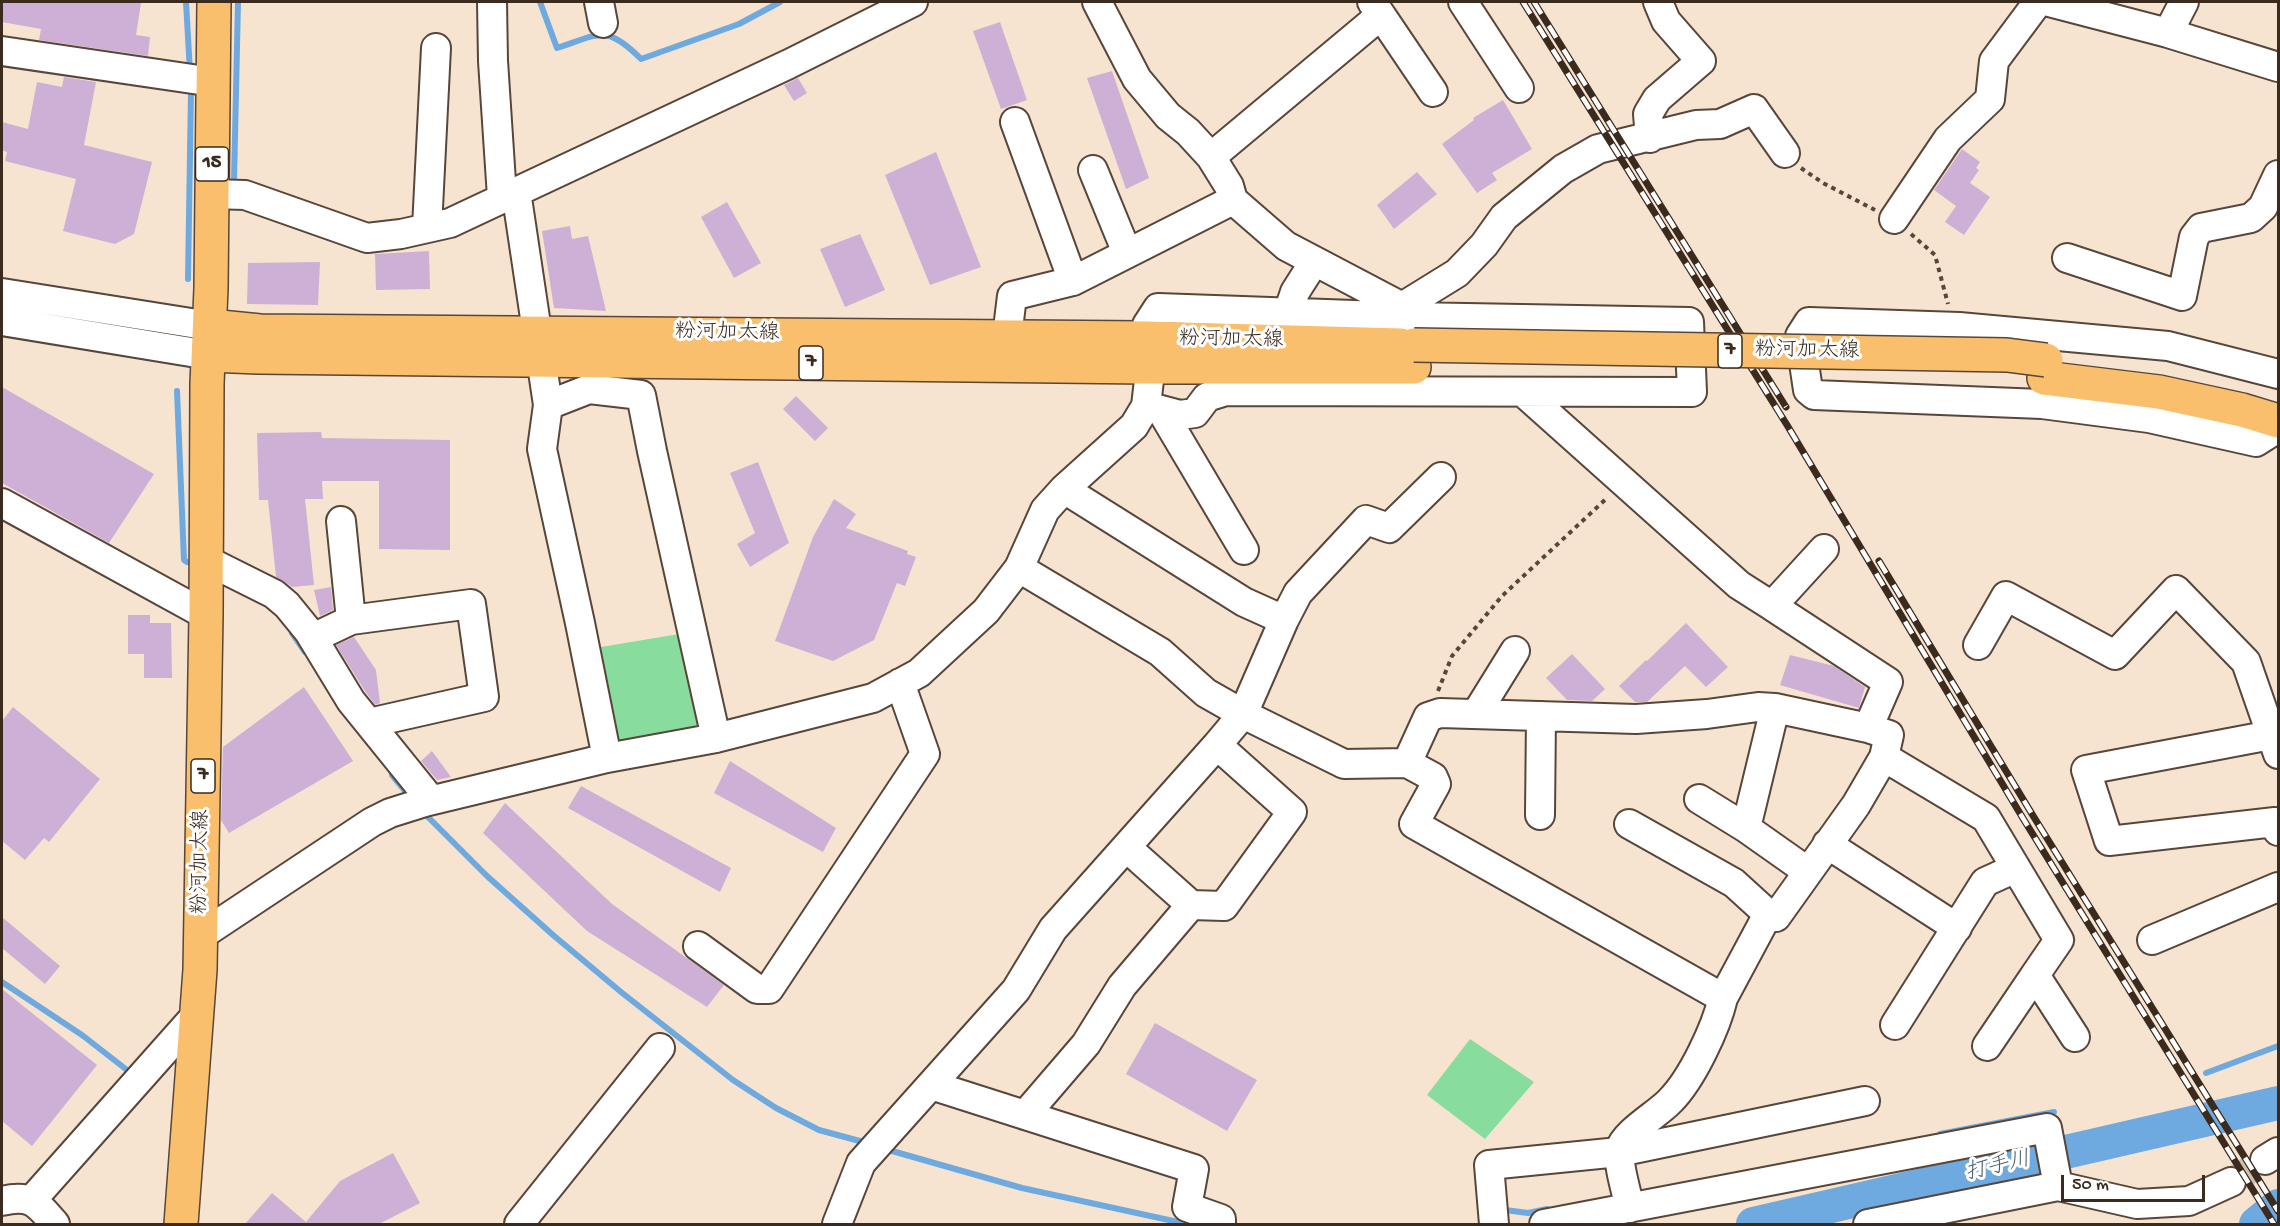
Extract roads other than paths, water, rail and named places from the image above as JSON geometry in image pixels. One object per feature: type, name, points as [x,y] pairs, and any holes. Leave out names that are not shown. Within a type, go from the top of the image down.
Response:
[{"type":"main road","name":"15","points":[[209,340],[214,2]]},
{"type":"main road","name":"粉河加太線","points":[[181,1224],[198,1013],[209,340],[260,331],[540,346],[1146,352],[1410,334],[1996,355],[2045,369],[2242,410],[2278,421]]},
{"type":"main road","name":"粉河加太線","points":[[540,346],[1007,337],[1146,352]]},
{"type":"main road","name":"粉河加太線","points":[[2045,369],[2167,374],[2278,397]]},
{"type":"street","points":[[492,2],[493,61],[509,194],[540,346],[548,405],[542,449],[607,758]]},
{"type":"street","points":[[211,194],[245,195],[367,238],[401,234],[450,223],[789,64],[913,2]]},
{"type":"street","points":[[1097,2],[1137,79],[1167,116],[1188,132],[1211,157],[1229,186],[1233,200],[1286,246],[1314,262],[1410,334]]},
{"type":"street","points":[[1464,2],[1519,88]]},
{"type":"street","points":[[1650,138],[1648,114],[1657,99],[1701,61],[1666,21],[1658,2]]},
{"type":"street","points":[[1894,219],[1948,139],[1990,99],[1994,61],[2037,2]]},
{"type":"street","points":[[2049,2],[2168,33],[2278,67]]},
{"type":"street","points":[[2168,33],[2184,2]]},
{"type":"street","points":[[1211,157],[1377,8],[1433,92]]},
{"type":"street","points":[[428,228],[436,48]]},
{"type":"street","points":[[2,51],[213,82]]},
{"type":"street","points":[[1410,334],[1457,273],[1484,245],[1504,217],[1563,169],[1598,149],[1696,125],[1720,124],[1754,109],[1785,153]]},
{"type":"street","points":[[1015,122],[1073,281]]},
{"type":"street","points":[[1093,170],[1127,253]]},
{"type":"street","points":[[2067,258],[2182,296],[2194,237],[2201,228],[2251,218],[2263,207],[2278,175]]},
{"type":"street","points":[[1007,337],[1012,296],[1073,281],[1233,200]]},
{"type":"street","points":[[1288,313],[1295,291],[1314,262]]},
{"type":"street","points":[[2,293],[209,340]]},
{"type":"street","points":[[1153,408],[1180,415],[1195,413],[1207,397],[1226,391],[1692,393],[1689,322],[1410,334],[1288,313],[1158,308],[1147,325],[1146,352],[1153,408],[1244,550]]},
{"type":"street","points":[[2,321],[209,340]]},
{"type":"street","points":[[2278,375],[2168,346],[1959,327],[1809,322],[1800,336],[1808,390],[1814,395],[2042,404],[2149,418],[2256,442],[2278,428]]},
{"type":"street","points":[[548,405],[589,389],[641,395],[654,463],[716,738]]},
{"type":"street","points":[[1523,392],[1739,585],[1888,682],[1868,728]]},
{"type":"street","points":[[200,936],[372,822],[422,803],[607,758],[716,738],[873,698],[919,673],[986,611],[1019,568],[1045,510],[1064,489],[1153,408]]},
{"type":"street","points":[[837,1224],[861,1163],[1016,990],[1053,929],[1243,714],[1298,592],[1366,520],[1389,528],[1441,477]]},
{"type":"street","points":[[1064,489],[1244,602],[1284,620]]},
{"type":"street","points":[[2,503],[206,615]]},
{"type":"street","points":[[341,521],[351,620]]},
{"type":"street","points":[[1772,606],[1824,549]]},
{"type":"street","points":[[206,560],[274,594],[286,605],[313,639],[351,701],[369,723],[422,803]]},
{"type":"street","points":[[1019,568],[1160,652],[1206,693],[1243,714],[1344,764],[1407,763],[1433,777],[1436,784],[1414,824],[1723,998]]},
{"type":"street","points":[[1978,645],[2006,596],[2115,655],[2176,590],[2246,662],[2275,744],[2086,770],[2109,841],[2275,822],[2278,831]]},
{"type":"street","points":[[313,639],[351,620],[471,604],[484,697],[369,723]]},
{"type":"street","points":[[1476,714],[1515,651]]},
{"type":"street","points":[[698,946],[757,989],[769,989],[925,753],[900,683]]},
{"type":"street","points":[[1407,763],[1428,717],[1440,713],[1636,720],[1758,707],[1775,708],[1868,728],[1889,735],[1884,757],[1856,805],[1776,917],[1767,914],[1734,883],[1629,824]]},
{"type":"street","points":[[1746,828],[1775,708]]},
{"type":"street","points":[[1540,815],[1541,716]]},
{"type":"street","points":[[1126,847],[1191,905],[1224,906],[1292,812],[1217,745]]},
{"type":"street","points":[[1884,757],[1986,818],[2059,940],[1987,1046]]},
{"type":"street","points":[[1699,799],[1746,828],[1807,871]]},
{"type":"street","points":[[1827,844],[1957,928]]},
{"type":"street","points":[[1895,1026],[1986,882],[2016,868]]},
{"type":"street","points":[[2152,940],[2278,887]]},
{"type":"street","points":[[1025,1115],[1086,1044],[1122,986],[1191,905]]},
{"type":"street","points":[[1630,1208],[1619,1152],[1623,1141],[1672,1100],[1696,1063],[1718,1019],[1723,998],[1767,914]]},
{"type":"street","points":[[2035,975],[2075,1036]]},
{"type":"street","points":[[31,1201],[198,1013]]},
{"type":"street","points":[[519,1224],[660,1048]]},
{"type":"street","points":[[931,1084],[1194,1169],[1187,1207],[1221,1219],[1221,1224]]},
{"type":"street","points":[[1494,1224],[1489,1166],[1619,1152],[1865,1101]]},
{"type":"street","points":[[1544,1224],[2047,1128],[2058,1186]]},
{"type":"street","points":[[1868,1224],[2058,1186],[2137,1204],[2189,1201],[2231,1182]]},
{"type":"street","points":[[2,1201],[24,1197],[37,1203],[55,1224]]},
{"type":"waterway","points":[[186,2],[190,72]]},
{"type":"waterway","points":[[234,181],[238,2]]},
{"type":"waterway","points":[[540,2],[557,48],[593,36],[610,36],[641,59],[739,24],[780,2]]},
{"type":"waterway","points":[[188,279],[191,91]]},
{"type":"waterway","points":[[177,391],[184,560],[187,562]]},
{"type":"waterway","points":[[292,633],[305,652]]},
{"type":"waterway","points":[[392,775],[410,797]]},
{"type":"waterway","points":[[423,812],[487,876],[553,935],[733,1080],[776,1108],[819,1130],[867,1143]]},
{"type":"waterway","points":[[2,982],[82,1035],[127,1070]]},
{"type":"waterway","points":[[2206,1073],[2278,1046]]},
{"type":"waterway","name":"打手川","points":[[1753,1224],[2278,1103]]},
{"type":"waterway","points":[[1940,1134],[2054,1112]]},
{"type":"waterway","points":[[885,1149],[1022,1188],[1187,1224]]},
{"type":"waterway","points":[[2256,1224],[2278,1206]]},
{"type":"waterway","points":[[1505,1210],[1528,1213],[1547,1209]]},
{"type":"tunnel","points":[[2231,1182],[2265,1160]]},
{"type":"railway","points":[[1523,2],[1787,425],[2024,820],[2274,1224]]},
{"type":"railway","points":[[1534,2],[1786,407]]},
{"type":"railway","points":[[1879,561],[2032,814],[2278,1211]]}]
